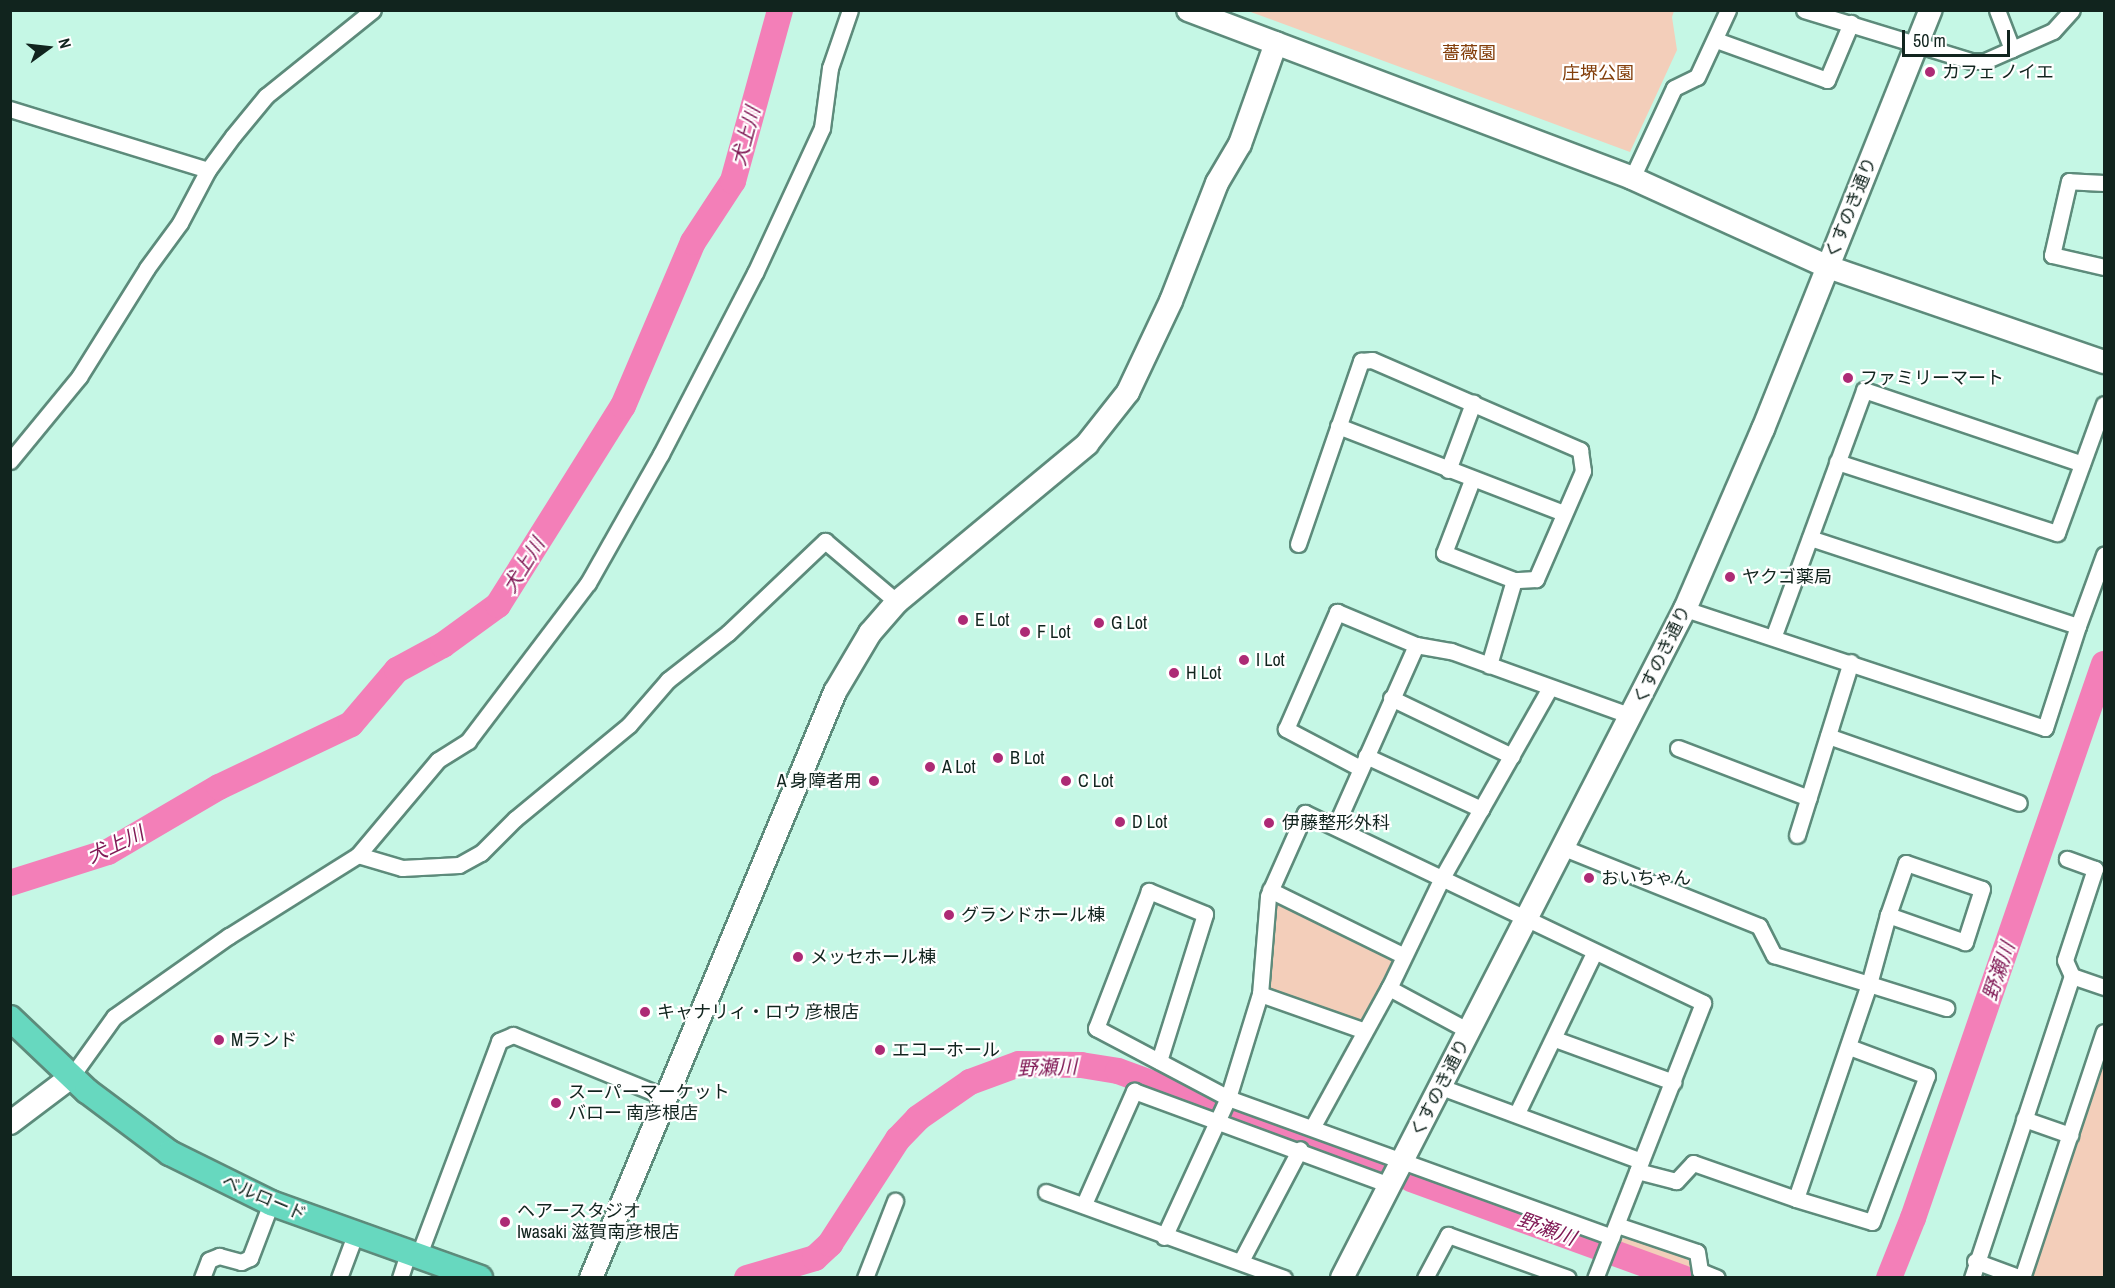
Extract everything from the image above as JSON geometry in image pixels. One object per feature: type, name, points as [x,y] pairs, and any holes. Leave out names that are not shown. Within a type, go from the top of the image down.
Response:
[{"type":"main road","name":"ベルロード","points":[[10,1018],[63,1069],[170,1153],[272,1203],[355,1235],[480,1278]]},
{"type":"street","points":[[10,461],[85,369],[147,268],[180,223],[208,170],[266,96],[328,51],[374,10]]},
{"type":"street","points":[[10,1123],[114,1017],[229,936],[358,855],[438,760],[468,741],[588,583],[661,454],[755,273],[822,128],[830,68],[850,10]]},
{"type":"street","points":[[1188,10],[1632,178],[1828,267],[2104,362]]},
{"type":"street","points":[[1632,178],[1674,88],[1696,77],[1716,40],[1728,10]]},
{"type":"street","points":[[1804,10],[1971,61],[1985,61],[2053,31],[2072,10]]},
{"type":"street","name":"くすのき通り","points":[[1342,1278],[1527,922],[1685,609],[1763,429],[1931,10]]},
{"type":"street","points":[[1997,10],[2012,49]]},
{"type":"street","points":[[1716,40],[1827,80],[1851,23]]},
{"type":"street","points":[[591,1278],[835,692],[870,633],[897,602],[1088,444],[1128,392],[1166,311],[1217,183],[1240,144],[1276,43]]},
{"type":"street","points":[[10,109],[208,170]]},
{"type":"street","points":[[2104,183],[2069,181],[2052,255],[2104,267]]},
{"type":"street","points":[[1298,544],[1361,361],[1372,360],[1580,450],[1583,471],[1536,579],[1514,580],[1444,554],[1472,480]]},
{"type":"street","points":[[1774,635],[1864,390],[2082,464]]},
{"type":"street","points":[[1448,470],[1473,403]]},
{"type":"street","points":[[1837,462],[2057,533],[2104,404]]},
{"type":"street","points":[[1338,426],[1472,480],[1563,513]]},
{"type":"street","points":[[1810,538],[2078,626]]},
{"type":"street","points":[[358,855],[402,868],[459,865],[481,853],[524,811],[629,724],[668,680],[728,633],[825,541],[897,602]]},
{"type":"street","points":[[1685,609],[1774,635],[2045,728],[2104,555]]},
{"type":"street","points":[[1489,665],[1514,580]]},
{"type":"street","points":[[1482,809],[1286,729],[1337,612],[1416,645],[1451,651],[1632,716]]},
{"type":"street","points":[[1336,825],[1416,645]]},
{"type":"street","points":[[1797,835],[1851,662]]},
{"type":"street","points":[[1313,1126],[1389,988],[1443,876],[1550,688]]},
{"type":"street","points":[[1391,698],[1512,756]]},
{"type":"street","points":[[1828,736],[2019,803]]},
{"type":"street","points":[[1678,748],[1809,798]]},
{"type":"street","points":[[1164,1237],[1224,1110],[1260,994],[1270,890],[1305,813],[1336,825],[1443,876],[1527,922],[1703,1003],[1595,1278]]},
{"type":"street","points":[[1564,848],[1760,926],[1774,954],[1946,1008]]},
{"type":"street","points":[[1972,1278],[1975,1261],[2072,976],[2065,960],[2095,869],[2067,858]]},
{"type":"street","points":[[1796,1199],[1849,1047],[1888,915],[1906,863],[1982,889],[1965,942],[1888,915]]},
{"type":"street","points":[[1270,890],[1404,956]]},
{"type":"street","points":[[1159,1061],[1205,914],[1149,891],[1096,1028],[1159,1061],[1224,1110],[1300,1149],[1390,1185]]},
{"type":"street","points":[[1517,1113],[1594,953]]},
{"type":"street","points":[[2072,976],[2104,987]]},
{"type":"street","points":[[1389,988],[1469,1031]]},
{"type":"street","points":[[1260,994],[1365,1031]]},
{"type":"street","points":[[1975,1261],[2022,1278],[2104,1032]]},
{"type":"street","points":[[399,1278],[413,1255],[499,1041],[513,1035],[665,1097]]},
{"type":"street","points":[[1554,1039],[1673,1082]]},
{"type":"street","points":[[1441,1087],[1517,1113],[1676,1181],[1693,1163],[1796,1199],[1872,1222],[1926,1076],[1849,1047]]},
{"type":"street","points":[[1084,1204],[1134,1091],[1313,1126],[1611,1240],[1697,1252],[1700,1271],[1717,1278]]},
{"type":"street","points":[[2024,1119],[2070,1135]]},
{"type":"street","points":[[1242,1259],[1300,1149]]},
{"type":"street","points":[[1046,1192],[1084,1204],[1164,1237],[1242,1259],[1284,1278]]},
{"type":"street","points":[[865,1278],[895,1201]]},
{"type":"street","points":[[202,1278],[209,1260],[219,1256],[241,1262],[250,1258],[272,1203]]},
{"type":"street","points":[[1425,1278],[1448,1234],[1568,1278]]},
{"type":"street","points":[[339,1278],[355,1235]]},
{"type":"green space","name":"庄堺公園","points":[[1248,11],[1674,11],[1672,17],[1677,50],[1630,152]]},
{"type":"green space","points":[[1276,903],[1393,956],[1395,963],[1366,1018],[1358,1022],[1272,992],[1265,984],[1272,907]]},
{"type":"green space","points":[[2099,1053],[2104,1055],[2104,1277],[2031,1278]]},
{"type":"green space","points":[[1631,1235],[1675,1251],[1689,1261],[1693,1274],[1617,1246],[1618,1241]]},
{"type":"waterway","name":"犬上川","points":[[10,883],[108,852],[219,787],[351,724],[397,670],[443,645],[498,605],[623,406],[693,242],[733,181],[780,10]]},
{"type":"waterway","name":"野瀬川","points":[[1889,1278],[1913,1218],[2104,664]]},
{"type":"waterway","name":"野瀬川","points":[[747,1278],[815,1258],[830,1244],[898,1139],[918,1118],[970,1082],[1019,1064],[1081,1065],[1118,1071],[1382,1167]]},
{"type":"waterway","name":"野瀬川","points":[[1411,1179],[1683,1278]]},
{"type":"place","name":"カフェ ノイエ","points":[[1930,72]]},
{"type":"place","name":"ファミリーマート","points":[[1848,378]]},
{"type":"place","name":"ヤクゴ薬局","points":[[1730,577]]},
{"type":"place","name":"E Lot","points":[[963,620]]},
{"type":"place","name":"G Lot","points":[[1099,623]]},
{"type":"place","name":"F Lot","points":[[1025,632]]},
{"type":"place","name":"I Lot","points":[[1244,660]]},
{"type":"place","name":"H Lot","points":[[1174,673]]},
{"type":"place","name":"B Lot","points":[[998,758]]},
{"type":"place","name":"A Lot","points":[[930,767]]},
{"type":"place","name":"A 身障者用","points":[[874,781]]},
{"type":"place","name":"C Lot","points":[[1066,781]]},
{"type":"place","name":"D Lot","points":[[1120,822]]},
{"type":"place","name":"伊藤整形外科","points":[[1269,823]]},
{"type":"place","name":"おいちゃん","points":[[1589,878]]},
{"type":"place","name":"グランドホール棟","points":[[949,915]]},
{"type":"place","name":"メッセホール棟","points":[[798,957]]},
{"type":"place","name":"キャナリィ・ロウ 彦根店","points":[[645,1012]]},
{"type":"place","name":"Mランド","points":[[219,1040]]},
{"type":"place","name":"エコーホール","points":[[880,1050]]},
{"type":"place","name":"スーパーマーケット バロー 南彦根店","points":[[556,1103]]},
{"type":"place","name":"ヘアースタジオ Iwasaki 滋賀南彦根店","points":[[505,1222]]},
{"type":"park label","name":"薔薇園","points":[[1469,53]]}]
